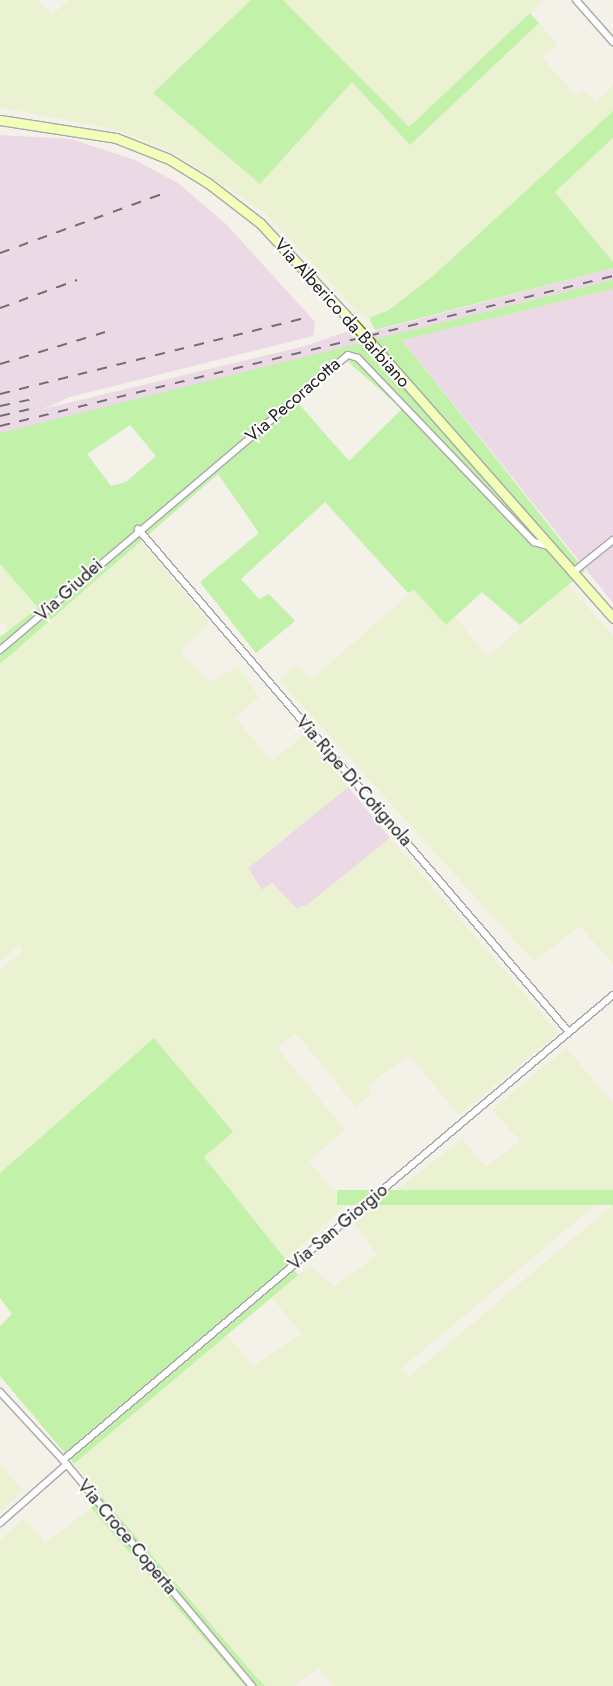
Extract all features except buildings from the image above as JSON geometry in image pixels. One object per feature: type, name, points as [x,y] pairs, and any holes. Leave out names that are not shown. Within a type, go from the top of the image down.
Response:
[{"type":"main road","name":"Via Alberico da Barbiano","points":[[0,120],[116,138],[169,159],[208,183],[260,223],[370,342],[613,618]]},
{"type":"street","points":[[576,0],[613,42]]},
{"type":"street","name":"Via Pecoracotta","points":[[138,530],[342,358],[352,354],[534,542],[550,546]]},
{"type":"street","name":"Via Giudei","points":[[0,650],[138,530]]},
{"type":"street","name":"Via Ripe Di Cotignola","points":[[138,530],[569,1032]]},
{"type":"street","points":[[572,573],[613,540]]},
{"type":"street","name":"Via San Giorgio","points":[[0,1522],[65,1462],[613,995]]},
{"type":"street","name":"Via Croce Coperta","points":[[0,1392],[65,1462],[252,1686]]},
{"type":"shaded area","points":[[0,135],[71,139],[135,160],[178,183],[227,225],[315,322],[313,336],[70,397],[43,409],[305,346],[349,331],[360,344],[0,433]]},
{"type":"shaded area","points":[[613,268],[613,280],[374,340],[367,333]]},
{"type":"shaded area","points":[[613,289],[613,603],[402,340]]},
{"type":"shaded area","points":[[348,787],[390,838],[307,905],[296,909],[272,883],[262,890],[248,868]]},
{"type":"green space","points":[[0,0],[38,0],[52,15],[69,0],[251,0],[154,93],[260,184],[352,82],[410,145],[539,23],[558,45],[542,57],[575,95],[582,89],[596,103],[613,85],[613,111],[434,275],[389,310],[369,318],[355,309],[264,212],[169,150],[113,129],[0,107]]},
{"type":"green space","points":[[251,0],[283,0],[409,127],[530,13],[539,23],[410,145],[352,82],[260,184],[153,93]]},
{"type":"green space","points":[[283,0],[544,0],[409,127]]},
{"type":"green space","points":[[613,111],[613,138],[555,192],[613,262],[613,268],[375,330],[369,318],[389,310],[434,275]]},
{"type":"green space","points":[[613,138],[613,262],[555,192]]},
{"type":"green space","points":[[613,280],[613,289],[402,340],[585,571],[520,625],[482,592],[446,625],[414,590],[408,593],[325,502],[241,579],[259,599],[269,594],[295,621],[256,653],[200,582],[259,533],[218,474],[0,664],[0,637],[38,608],[0,564],[0,433]],"holes":[[[346,360],[402,409],[349,461],[298,403]],[[130,425],[156,456],[126,482],[111,486],[87,454]]]},
{"type":"green space","points":[[141,542],[209,622],[180,651],[211,682],[238,666],[259,697],[235,717],[272,761],[304,735],[348,787],[248,868],[262,890],[272,883],[296,908],[307,905],[390,838],[558,1033],[459,1115],[409,1055],[368,1085],[372,1093],[356,1107],[296,1033],[277,1048],[345,1130],[309,1161],[345,1206],[286,1260],[204,1157],[233,1132],[154,1038],[0,1173],[0,970],[24,949],[19,946],[0,961],[0,664]]},
{"type":"green space","points":[[0,564],[38,609],[11,632],[0,621]]},
{"type":"green space","points":[[568,585],[613,636],[613,963],[579,926],[534,962],[280,681],[297,664],[312,679],[414,590],[446,625],[455,617],[488,657]]},
{"type":"green space","points":[[154,1038],[233,1132],[204,1157],[298,1275],[74,1464],[0,1376],[0,1326],[12,1314],[0,1298],[0,1173]]},
{"type":"green space","points":[[566,1048],[613,1103],[613,1190],[402,1368],[409,1377],[613,1205],[613,1686],[333,1686],[319,1668],[294,1686],[265,1686],[74,1464],[226,1335],[254,1366],[302,1334],[271,1297],[310,1265],[334,1287],[377,1255],[354,1223],[462,1139],[486,1167],[520,1141],[492,1110]]},
{"type":"green space","points":[[337,1190],[613,1190],[613,1205],[337,1205]]},
{"type":"green space","points":[[0,1464],[23,1491],[0,1512]]},
{"type":"green space","points":[[102,1497],[265,1686],[245,1686],[91,1508]]},
{"type":"green space","points":[[91,1508],[162,1587],[245,1686],[0,1686],[0,1540],[24,1518],[45,1544]]},
{"type":"railway","points":[[0,253],[165,193]]},
{"type":"railway","points":[[0,426],[613,276]]},
{"type":"railway","points":[[0,308],[77,280]]},
{"type":"railway","points":[[0,394],[305,318]]},
{"type":"railway","points":[[0,364],[112,330]]},
{"type":"railway","points":[[0,406],[32,399]]},
{"type":"railway","points":[[0,416],[31,409]]}]
